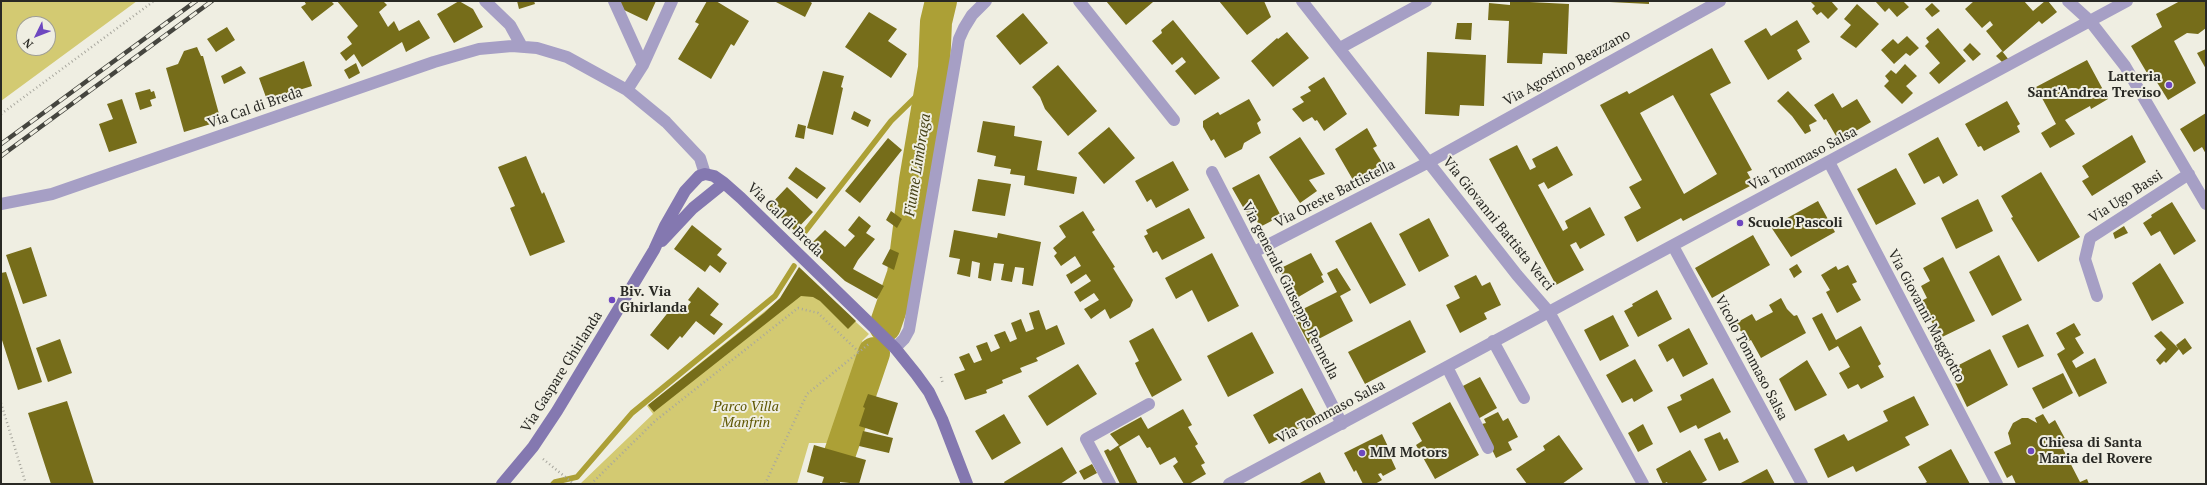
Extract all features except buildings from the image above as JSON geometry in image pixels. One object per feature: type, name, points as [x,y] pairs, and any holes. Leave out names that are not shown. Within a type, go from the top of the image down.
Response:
[{"type":"street","points":[[485,1],[510,25],[521,46]]},
{"type":"street","points":[[614,1],[643,65]]},
{"type":"street","points":[[627,90],[643,65],[672,1]]},
{"type":"street","points":[[895,348],[909,330],[959,39],[972,15],[986,1]]},
{"type":"street","points":[[1078,1],[1174,120]]},
{"type":"street","name":"Via Giovanni Battista Verci","points":[[1302,1],[1512,269],[1549,312],[1643,484]]},
{"type":"street","points":[[1340,48],[1426,1]]},
{"type":"street","name":"Via Agostino Beazzano","points":[[1429,162],[1720,1]]},
{"type":"street","points":[[2068,1],[2090,21],[2125,66],[2206,204]]},
{"type":"street","name":"Via Tommaso Salsa","points":[[1229,484],[2127,1]]},
{"type":"street","name":"Via Cal di Breda","points":[[1,204],[52,194],[434,62],[479,49],[521,46],[537,48],[567,57],[627,90],[666,122],[700,158],[705,174],[714,176],[724,183],[895,348],[929,392],[942,419],[967,484]]},
{"type":"street","name":"Via Oreste Battistella","points":[[1254,252],[1429,162]]},
{"type":"street","name":"Via Giovanni Maggiotto","points":[[1829,162],[1997,484]]},
{"type":"street","name":"Via generale Giuseppe Pennella","points":[[1212,172],[1342,424]]},
{"type":"street","points":[[654,250],[672,212],[686,190],[699,176],[705,174]]},
{"type":"street","name":"Via Ugo Bassi","points":[[2097,296],[2084,259],[2090,238],[2189,174]]},
{"type":"street","points":[[654,250],[693,208],[724,183]]},
{"type":"street","name":"Vicolo Tommaso Salsa","points":[[1673,246],[1802,484]]},
{"type":"street","name":"Via Gaspare Ghirlanda","points":[[502,484],[533,447],[557,411],[654,250]]},
{"type":"street","points":[[1493,341],[1524,398]]},
{"type":"street","points":[[1446,367],[1488,448]]},
{"type":"street","points":[[1110,484],[1086,439],[1149,404]]},
{"type":"path","points":[[1,114],[154,1]]},
{"type":"path","points":[[591,484],[655,421],[798,308],[818,313],[859,352]]},
{"type":"path","points":[[765,484],[807,394],[867,346]]},
{"type":"path","points":[[1,403],[26,484]]},
{"type":"path","points":[[543,459],[574,484]]},
{"type":"green space","points":[[1,1],[137,1],[1,101]]},
{"type":"green space","name":"Parco Villa Manfrin","points":[[821,290],[869,334],[862,341],[870,350],[831,443],[809,443],[797,484],[580,484],[653,414],[647,406],[780,299]]},
{"type":"waterway","name":"Fiume Limbraga","points":[[885,326],[903,274],[915,180],[934,68],[936,22],[941,1]]},
{"type":"waterway","points":[[804,233],[891,121],[932,81]]},
{"type":"waterway","points":[[553,484],[555,482],[577,477],[632,413],[775,296],[794,266]]},
{"type":"waterway","name":"Fiume Limbraga","points":[[840,453],[874,353]]},
{"type":"railway","points":[[1,144],[196,1]]},
{"type":"railway","points":[[1,156],[212,1]]},
{"type":"place","name":"Latteria Sant'Andrea Treviso","points":[[2169,85]]},
{"type":"place","name":"Scuole Pascoli","points":[[1740,223]]},
{"type":"place","name":"Biv. Via Ghirlanda","points":[[612,300]]},
{"type":"place","name":"Chiesa di Santa Maria del Rovere","points":[[2031,451]]},
{"type":"place","name":"MM Motors","points":[[1362,453]]}]
